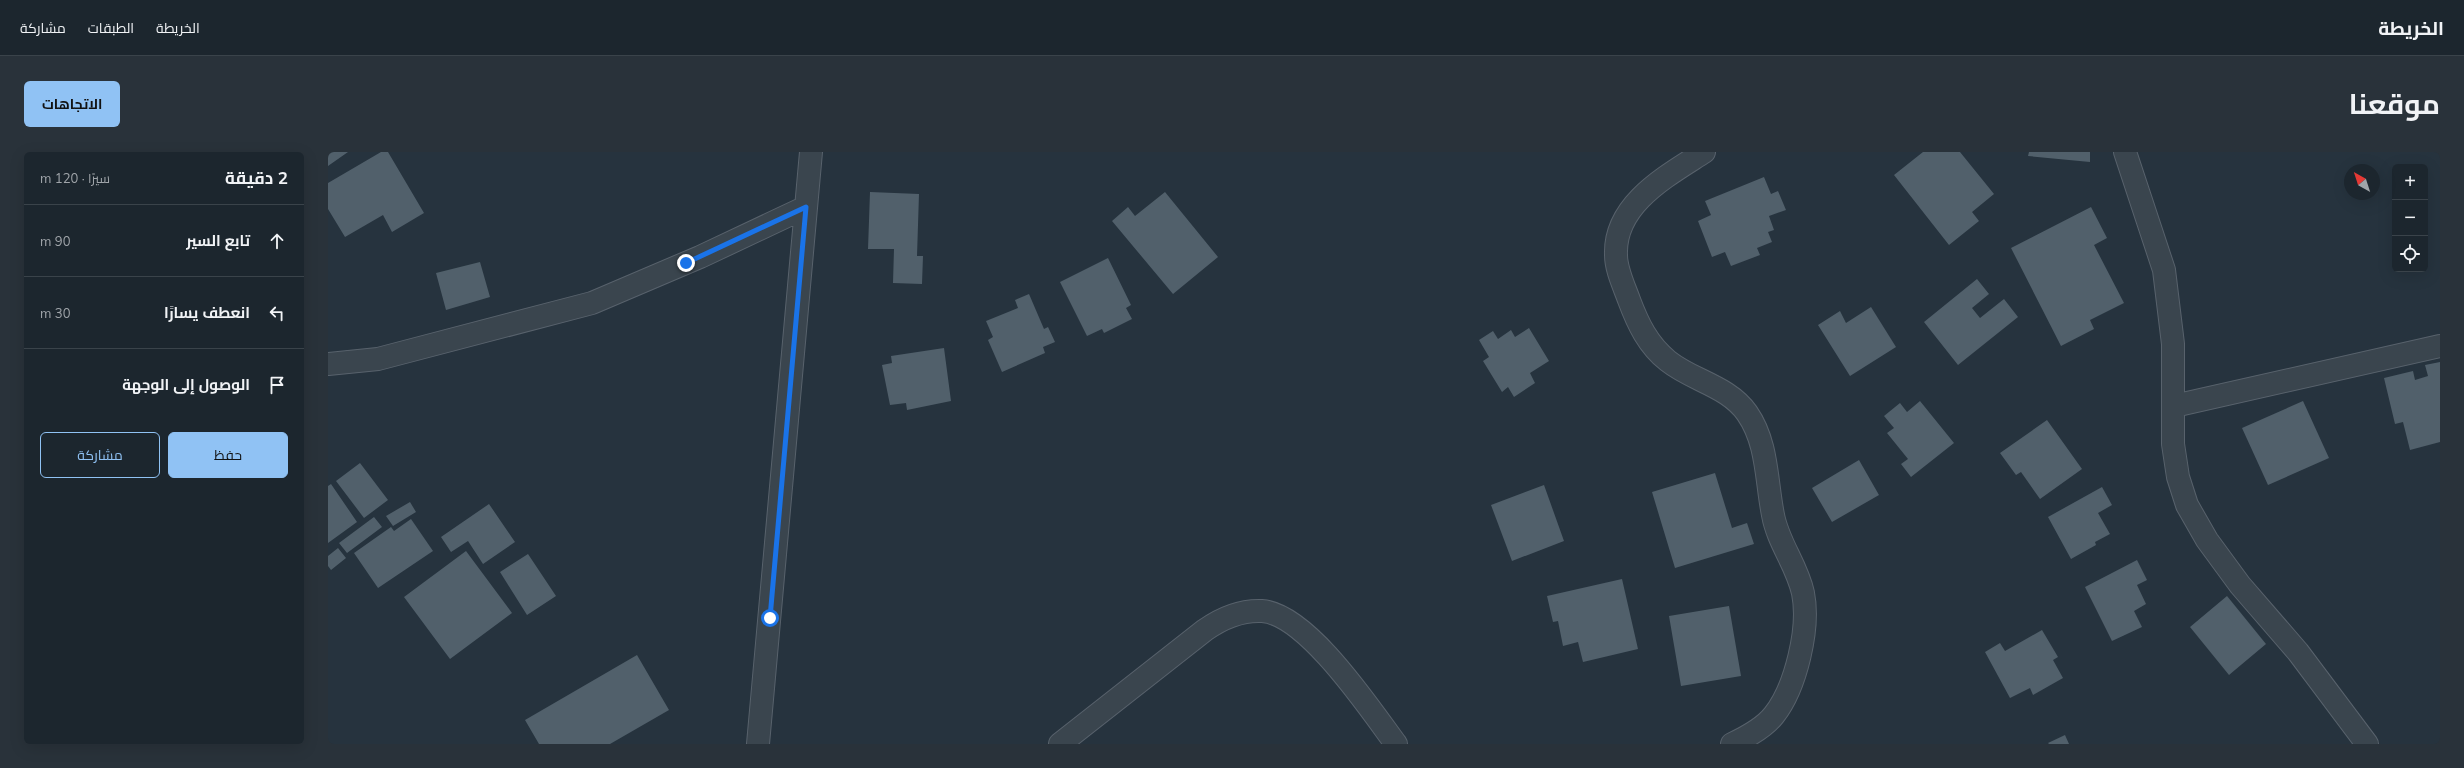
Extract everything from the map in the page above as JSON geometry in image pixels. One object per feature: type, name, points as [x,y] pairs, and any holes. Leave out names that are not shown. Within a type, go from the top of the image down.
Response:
[{"type":"street","points":[[758,744],[811,152]]},
{"type":"street","points":[[1704,152],[1650,189],[1628,212],[1618,231],[1616,256],[1621,279],[1640,328],[1652,346],[1677,368],[1722,390],[1736,401],[1754,424],[1765,462],[1773,515],[1778,535],[1797,574],[1803,593],[1805,618],[1799,660],[1784,700],[1774,716],[1758,729],[1732,744]]},
{"type":"street","points":[[2125,152],[2164,270],[2173,344],[2173,444],[2178,477],[2187,504],[2207,540],[2240,585],[2298,652],[2367,744]]},
{"type":"street","points":[[328,364],[378,359],[592,303],[700,257],[806,207]]},
{"type":"street","points":[[2174,406],[2440,346]]},
{"type":"street","points":[[1060,744],[1222,618],[1241,613],[1263,611],[1282,617],[1301,630],[1329,657],[1396,744]]},
{"type":"building","points":[[328,152],[348,152],[328,166]]},
{"type":"building","points":[[381,152],[388,152],[424,213],[392,232],[383,215],[345,237],[328,209],[328,183]]},
{"type":"building","points":[[1923,152],[1960,152],[1994,194],[1972,212],[1979,221],[1949,245],[1894,175]]},
{"type":"building","points":[[2029,152],[2090,152],[2090,162],[2028,156]]},
{"type":"building","points":[[1764,177],[1771,194],[1778,191],[1786,210],[1769,216],[1774,230],[1768,232],[1772,242],[1757,248],[1760,255],[1731,266],[1725,252],[1712,257],[1698,221],[1711,215],[1705,201]]},
{"type":"building","points":[[870,192],[919,194],[917,256],[923,256],[922,284],[893,283],[894,249],[868,249]]},
{"type":"building","points":[[1165,192],[1218,257],[1173,294],[1112,221],[1128,207],[1135,216]]},
{"type":"building","points":[[2091,207],[2107,238],[2094,245],[2124,303],[2090,320],[2094,329],[2061,346],[2011,248]]},
{"type":"building","points":[[1108,258],[1131,305],[1126,308],[1132,319],[1104,333],[1102,329],[1087,336],[1060,282]]},
{"type":"building","points":[[480,262],[490,297],[446,310],[436,273]]},
{"type":"building","points":[[1977,279],[1989,294],[1972,308],[1980,318],[2004,299],[2018,317],[1958,365],[1924,322]]},
{"type":"building","points":[[1029,294],[1044,329],[1048,327],[1055,342],[1043,347],[1045,353],[1002,372],[988,340],[993,337],[986,321],[1018,308],[1015,300]]},
{"type":"building","points":[[1871,307],[1896,347],[1850,376],[1818,325],[1840,311],[1846,323]]},
{"type":"building","points":[[1529,328],[1549,361],[1530,373],[1535,383],[1514,397],[1508,387],[1502,392],[1483,361],[1489,357],[1479,340],[1493,331],[1498,339],[1511,330],[1515,337]]},
{"type":"building","points":[[944,348],[951,401],[907,410],[906,403],[890,405],[882,365],[892,363],[891,356]]},
{"type":"building","points":[[2440,362],[2440,442],[2410,450],[2403,422],[2395,424],[2384,378],[2413,371],[2415,380],[2428,376],[2425,365]]},
{"type":"building","points":[[1920,401],[1954,443],[1911,477],[1901,464],[1908,459],[1887,433],[1894,428],[1884,416],[1900,403],[1907,412]]},
{"type":"building","points":[[2303,401],[2329,458],[2268,485],[2242,428]]},
{"type":"building","points":[[2047,420],[2082,469],[2040,499],[2021,472],[2016,475],[2000,453]]},
{"type":"building","points":[[1859,460],[1879,495],[1832,522],[1812,488]]},
{"type":"building","points":[[360,463],[388,500],[364,518],[336,481]]},
{"type":"building","points":[[1715,473],[1732,528],[1747,523],[1754,544],[1675,568],[1652,492]]},
{"type":"building","points":[[331,484],[357,522],[328,543],[328,486]]},
{"type":"building","points":[[1544,485],[1564,541],[1512,561],[1491,505]]},
{"type":"building","points":[[2102,487],[2112,505],[2098,513],[2110,534],[2095,542],[2096,545],[2071,559],[2048,517]]},
{"type":"building","points":[[410,502],[416,512],[393,526],[386,516]]},
{"type":"building","points":[[489,504],[515,542],[483,564],[468,541],[451,552],[441,537]]},
{"type":"building","points":[[374,517],[382,527],[347,553],[339,543]]},
{"type":"building","points":[[411,519],[433,551],[378,588],[354,553],[391,527],[394,531]]},
{"type":"building","points":[[338,548],[346,558],[331,570],[328,566],[328,556]]},
{"type":"building","points":[[466,551],[512,613],[450,659],[404,597]]},
{"type":"building","points":[[528,554],[556,596],[527,615],[500,572]]},
{"type":"building","points":[[2137,560],[2147,580],[2137,585],[2146,604],[2134,611],[2142,627],[2112,641],[2085,587]]},
{"type":"building","points":[[1622,579],[1638,649],[1583,662],[1578,642],[1563,646],[1558,621],[1553,622],[1547,596]]},
{"type":"building","points":[[2227,596],[2266,644],[2229,675],[2190,627]]},
{"type":"building","points":[[1729,606],[1741,676],[1681,686],[1669,616]]},
{"type":"building","points":[[2042,630],[2058,657],[2053,660],[2063,678],[2033,695],[2030,688],[2010,698],[1985,652],[2000,643],[2005,651]]},
{"type":"building","points":[[637,655],[669,710],[610,744],[539,744],[525,720]]},
{"type":"building","points":[[2065,735],[2069,744],[2048,743]]},
{"type":"route","points":[[686,263],[806,207],[770,618]]}]
